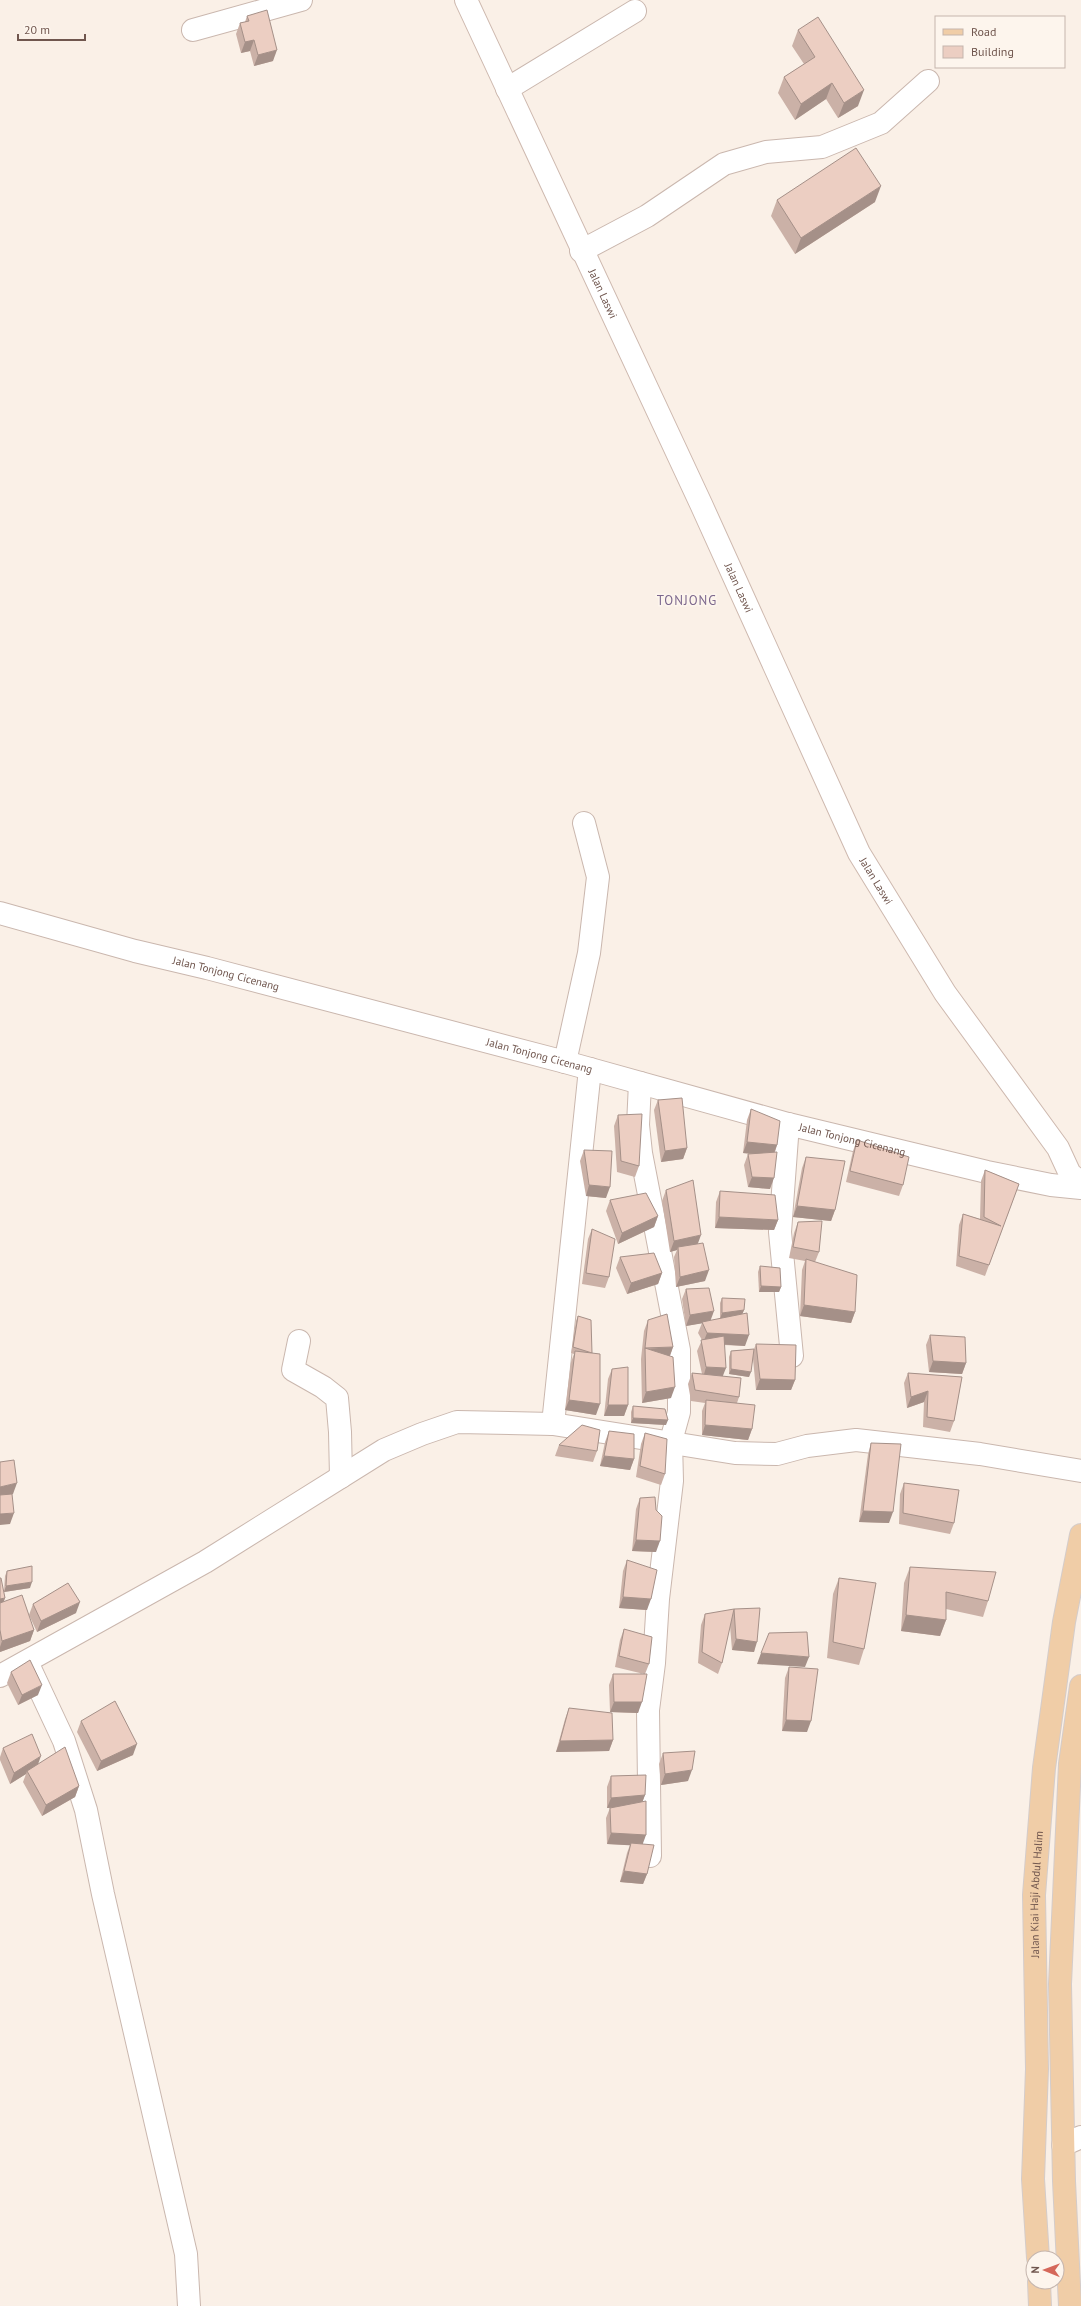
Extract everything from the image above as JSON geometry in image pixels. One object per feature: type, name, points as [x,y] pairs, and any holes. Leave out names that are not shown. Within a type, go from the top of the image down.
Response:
[{"type":"main road","name":"Jalan Kiai Haji Abdul Halim","points":[[1037,2250],[1033,2180],[1037,2069],[1034,1895],[1044,1768],[1064,1622],[1081,1535]]},
{"type":"main road","points":[[1070,2306],[1072,2141],[1060,1984],[1070,1764],[1081,1686]]},
{"type":"main road","points":[[1039,2290],[1040,2306]]},
{"type":"street","points":[[193,30],[301,0]]},
{"type":"street","name":"Jalan Laswi","points":[[466,0],[680,464],[701,504],[859,853],[945,993],[1058,1148],[1070,1174],[1081,1182]]},
{"type":"street","points":[[507,89],[635,11]]},
{"type":"street","points":[[581,251],[647,216],[724,164],[766,152],[822,147],[881,123],[928,81]]},
{"type":"street","points":[[565,1062],[589,953],[598,877],[584,823]]},
{"type":"street","name":"Jalan Tonjong Cicenang","points":[[0,913],[135,951],[222,972],[565,1062],[788,1124],[988,1172],[1051,1185],[1081,1188]]},
{"type":"street","points":[[553,1424],[590,1069]]},
{"type":"street","points":[[640,1083],[638,1125],[641,1153],[679,1350],[679,1412],[671,1441],[672,1481],[658,1599],[654,1662],[648,1710],[650,1856]]},
{"type":"street","points":[[788,1124],[780,1232],[792,1356]]},
{"type":"street","points":[[1058,1148],[1081,1155]]},
{"type":"street","points":[[299,1342],[293,1370],[323,1387],[336,1398],[340,1432],[341,1478]]},
{"type":"street","points":[[0,1676],[205,1562],[384,1450],[422,1434],[457,1422],[553,1424],[671,1441],[735,1453],[777,1454],[807,1446],[856,1440],[980,1454],[1081,1471]]},
{"type":"street","points":[[26,1661],[64,1741],[86,1810],[103,1894],[186,2254],[189,2306]]},
{"type":"building","points":[[267,10],[277,50],[258,55],[254,40],[245,42],[240,23],[249,21],[247,16]]},
{"type":"building","points":[[818,17],[864,90],[844,103],[832,83],[801,104],[784,77],[815,57],[798,30]]},
{"type":"building","points":[[856,148],[881,186],[801,238],[777,200]]},
{"type":"building","points":[[682,1098],[687,1148],[665,1151],[658,1100]]},
{"type":"building","points":[[751,1109],[780,1121],[777,1145],[747,1142]]},
{"type":"building","points":[[642,1114],[639,1166],[621,1161],[618,1115]]},
{"type":"building","points":[[857,1140],[909,1157],[903,1185],[850,1171]]},
{"type":"building","points":[[584,1150],[612,1151],[610,1187],[589,1185]]},
{"type":"building","points":[[777,1152],[774,1178],[752,1177],[748,1154]]},
{"type":"building","points":[[806,1157],[845,1161],[835,1210],[797,1206]]},
{"type":"building","points":[[985,1170],[1019,1184],[989,1265],[959,1256],[963,1214],[1001,1226],[984,1217]]},
{"type":"building","points":[[693,1180],[701,1235],[674,1241],[666,1190]]},
{"type":"building","points":[[720,1191],[775,1195],[778,1220],[719,1217]]},
{"type":"building","points":[[646,1193],[658,1216],[622,1233],[610,1200]]},
{"type":"building","points":[[822,1221],[819,1252],[793,1247],[798,1222]]},
{"type":"building","points":[[592,1229],[615,1239],[609,1277],[586,1273]]},
{"type":"building","points":[[703,1243],[709,1270],[680,1277],[678,1247]]},
{"type":"building","points":[[654,1253],[662,1273],[631,1283],[620,1257]]},
{"type":"building","points":[[806,1259],[857,1275],[855,1312],[804,1305]]},
{"type":"building","points":[[760,1266],[780,1268],[781,1287],[761,1286]]},
{"type":"building","points":[[709,1288],[714,1311],[690,1315],[686,1289]]},
{"type":"building","points":[[722,1298],[745,1299],[744,1310],[722,1313]]},
{"type":"building","points":[[747,1313],[749,1335],[707,1333],[702,1322]]},
{"type":"building","points":[[667,1314],[673,1347],[645,1348],[648,1320]]},
{"type":"building","points":[[578,1316],[591,1320],[592,1353],[573,1347]]},
{"type":"building","points":[[930,1335],[965,1337],[966,1363],[933,1361]]},
{"type":"building","points":[[724,1336],[726,1368],[706,1367],[701,1340]]},
{"type":"building","points":[[756,1344],[796,1345],[795,1380],[760,1379]]},
{"type":"building","points":[[645,1348],[673,1357],[675,1387],[646,1392]]},
{"type":"building","points":[[754,1349],[751,1372],[731,1369],[731,1351]]},
{"type":"building","points":[[575,1351],[600,1354],[600,1404],[569,1400]]},
{"type":"building","points":[[628,1367],[628,1405],[608,1405],[612,1369]]},
{"type":"building","points":[[692,1373],[741,1378],[739,1397],[695,1390]]},
{"type":"building","points":[[908,1373],[962,1377],[954,1421],[927,1417],[928,1391],[911,1397]]},
{"type":"building","points":[[706,1400],[755,1405],[752,1429],[705,1425]]},
{"type":"building","points":[[633,1406],[665,1409],[668,1420],[633,1418]]},
{"type":"building","points":[[582,1425],[600,1430],[597,1451],[559,1445]]},
{"type":"building","points":[[609,1431],[634,1434],[634,1459],[604,1456]]},
{"type":"building","points":[[645,1433],[667,1439],[665,1474],[640,1466]]},
{"type":"building","points":[[871,1443],[901,1444],[893,1512],[863,1511]]},
{"type":"building","points":[[14,1460],[17,1483],[0,1487],[0,1462]]},
{"type":"building","points":[[904,1483],[959,1490],[954,1523],[903,1513]]},
{"type":"building","points":[[12,1494],[14,1513],[0,1514],[0,1495]]},
{"type":"building","points":[[655,1497],[656,1510],[662,1516],[660,1541],[636,1540],[640,1498]]},
{"type":"building","points":[[627,1560],[657,1570],[651,1599],[623,1597]]},
{"type":"building","points":[[32,1566],[32,1582],[6,1586],[7,1571]]},
{"type":"building","points":[[910,1567],[996,1572],[988,1601],[946,1592],[946,1620],[906,1615]]},
{"type":"building","points":[[0,1578],[5,1598],[0,1599]]},
{"type":"building","points":[[839,1578],[876,1583],[864,1649],[833,1642]]},
{"type":"building","points":[[68,1583],[80,1602],[41,1621],[33,1604]]},
{"type":"building","points":[[22,1595],[34,1630],[2,1641],[0,1630],[0,1603]]},
{"type":"building","points":[[760,1608],[757,1642],[736,1639],[734,1609]]},
{"type":"building","points":[[734,1609],[722,1663],[702,1652],[705,1614]]},
{"type":"building","points":[[624,1629],[652,1637],[649,1664],[619,1656]]},
{"type":"building","points":[[807,1632],[809,1657],[761,1653],[769,1633]]},
{"type":"building","points":[[30,1660],[42,1685],[22,1695],[11,1672]]},
{"type":"building","points":[[789,1667],[818,1669],[811,1721],[786,1720]]},
{"type":"building","points":[[613,1674],[647,1674],[642,1702],[614,1702]]},
{"type":"building","points":[[115,1701],[137,1744],[101,1761],[81,1721]]},
{"type":"building","points":[[569,1708],[612,1713],[613,1740],[560,1741]]},
{"type":"building","points":[[32,1734],[41,1756],[14,1773],[3,1748]]},
{"type":"building","points":[[65,1747],[79,1786],[46,1805],[27,1771]]},
{"type":"building","points":[[695,1751],[692,1770],[665,1774],[663,1753]]},
{"type":"building","points":[[646,1775],[645,1795],[611,1798],[611,1776]]},
{"type":"building","points":[[646,1801],[646,1835],[611,1833],[610,1808]]},
{"type":"building","points":[[631,1843],[654,1845],[647,1874],[624,1871]]},
{"type":"district","name":"TONJONG","points":[[687,600]]}]
